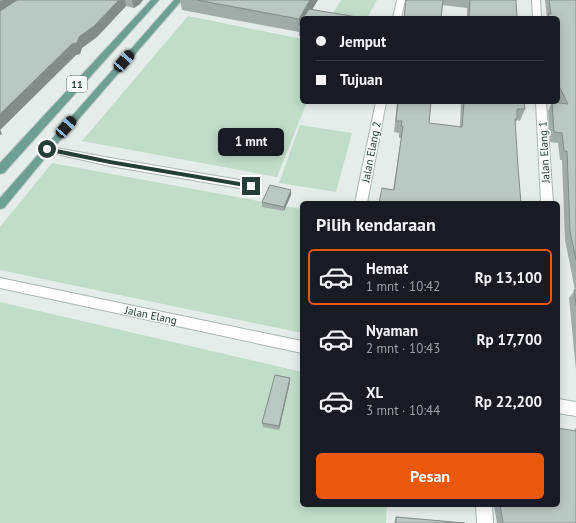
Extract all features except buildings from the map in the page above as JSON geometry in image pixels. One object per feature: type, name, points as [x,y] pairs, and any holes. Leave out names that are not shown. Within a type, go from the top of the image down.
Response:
[{"type":"main road","name":"11","points":[[0,170],[125,31],[155,0]]},
{"type":"main road","name":"11","points":[[0,205],[47,149],[178,0]]},
{"type":"street","points":[[397,16],[401,0]]},
{"type":"street","points":[[536,0],[537,16]]},
{"type":"street","name":"Jalan Elang 2","points":[[361,201],[381,104]]},
{"type":"street","name":"Jalan Elang 1","points":[[541,104],[547,201]]},
{"type":"street","points":[[47,149],[110,162],[251,186]]},
{"type":"street","name":"Jalan Elang","points":[[0,283],[300,347]]},
{"type":"street","points":[[560,406],[576,409]]},
{"type":"street","points":[[484,507],[485,523]]},
{"type":"green space","points":[[341,0],[377,0],[368,16],[331,16]]},
{"type":"green space","points":[[188,16],[300,39],[300,104],[306,104],[277,177],[82,141]]},
{"type":"green space","points":[[300,125],[352,133],[336,192],[279,183]]},
{"type":"green space","points":[[52,163],[300,209],[300,333],[0,270],[0,227]]},
{"type":"green space","points":[[0,302],[300,372],[300,507],[387,507],[386,523],[0,523]]},
{"type":"route","points":[[47,149],[110,162],[251,186]]}]
